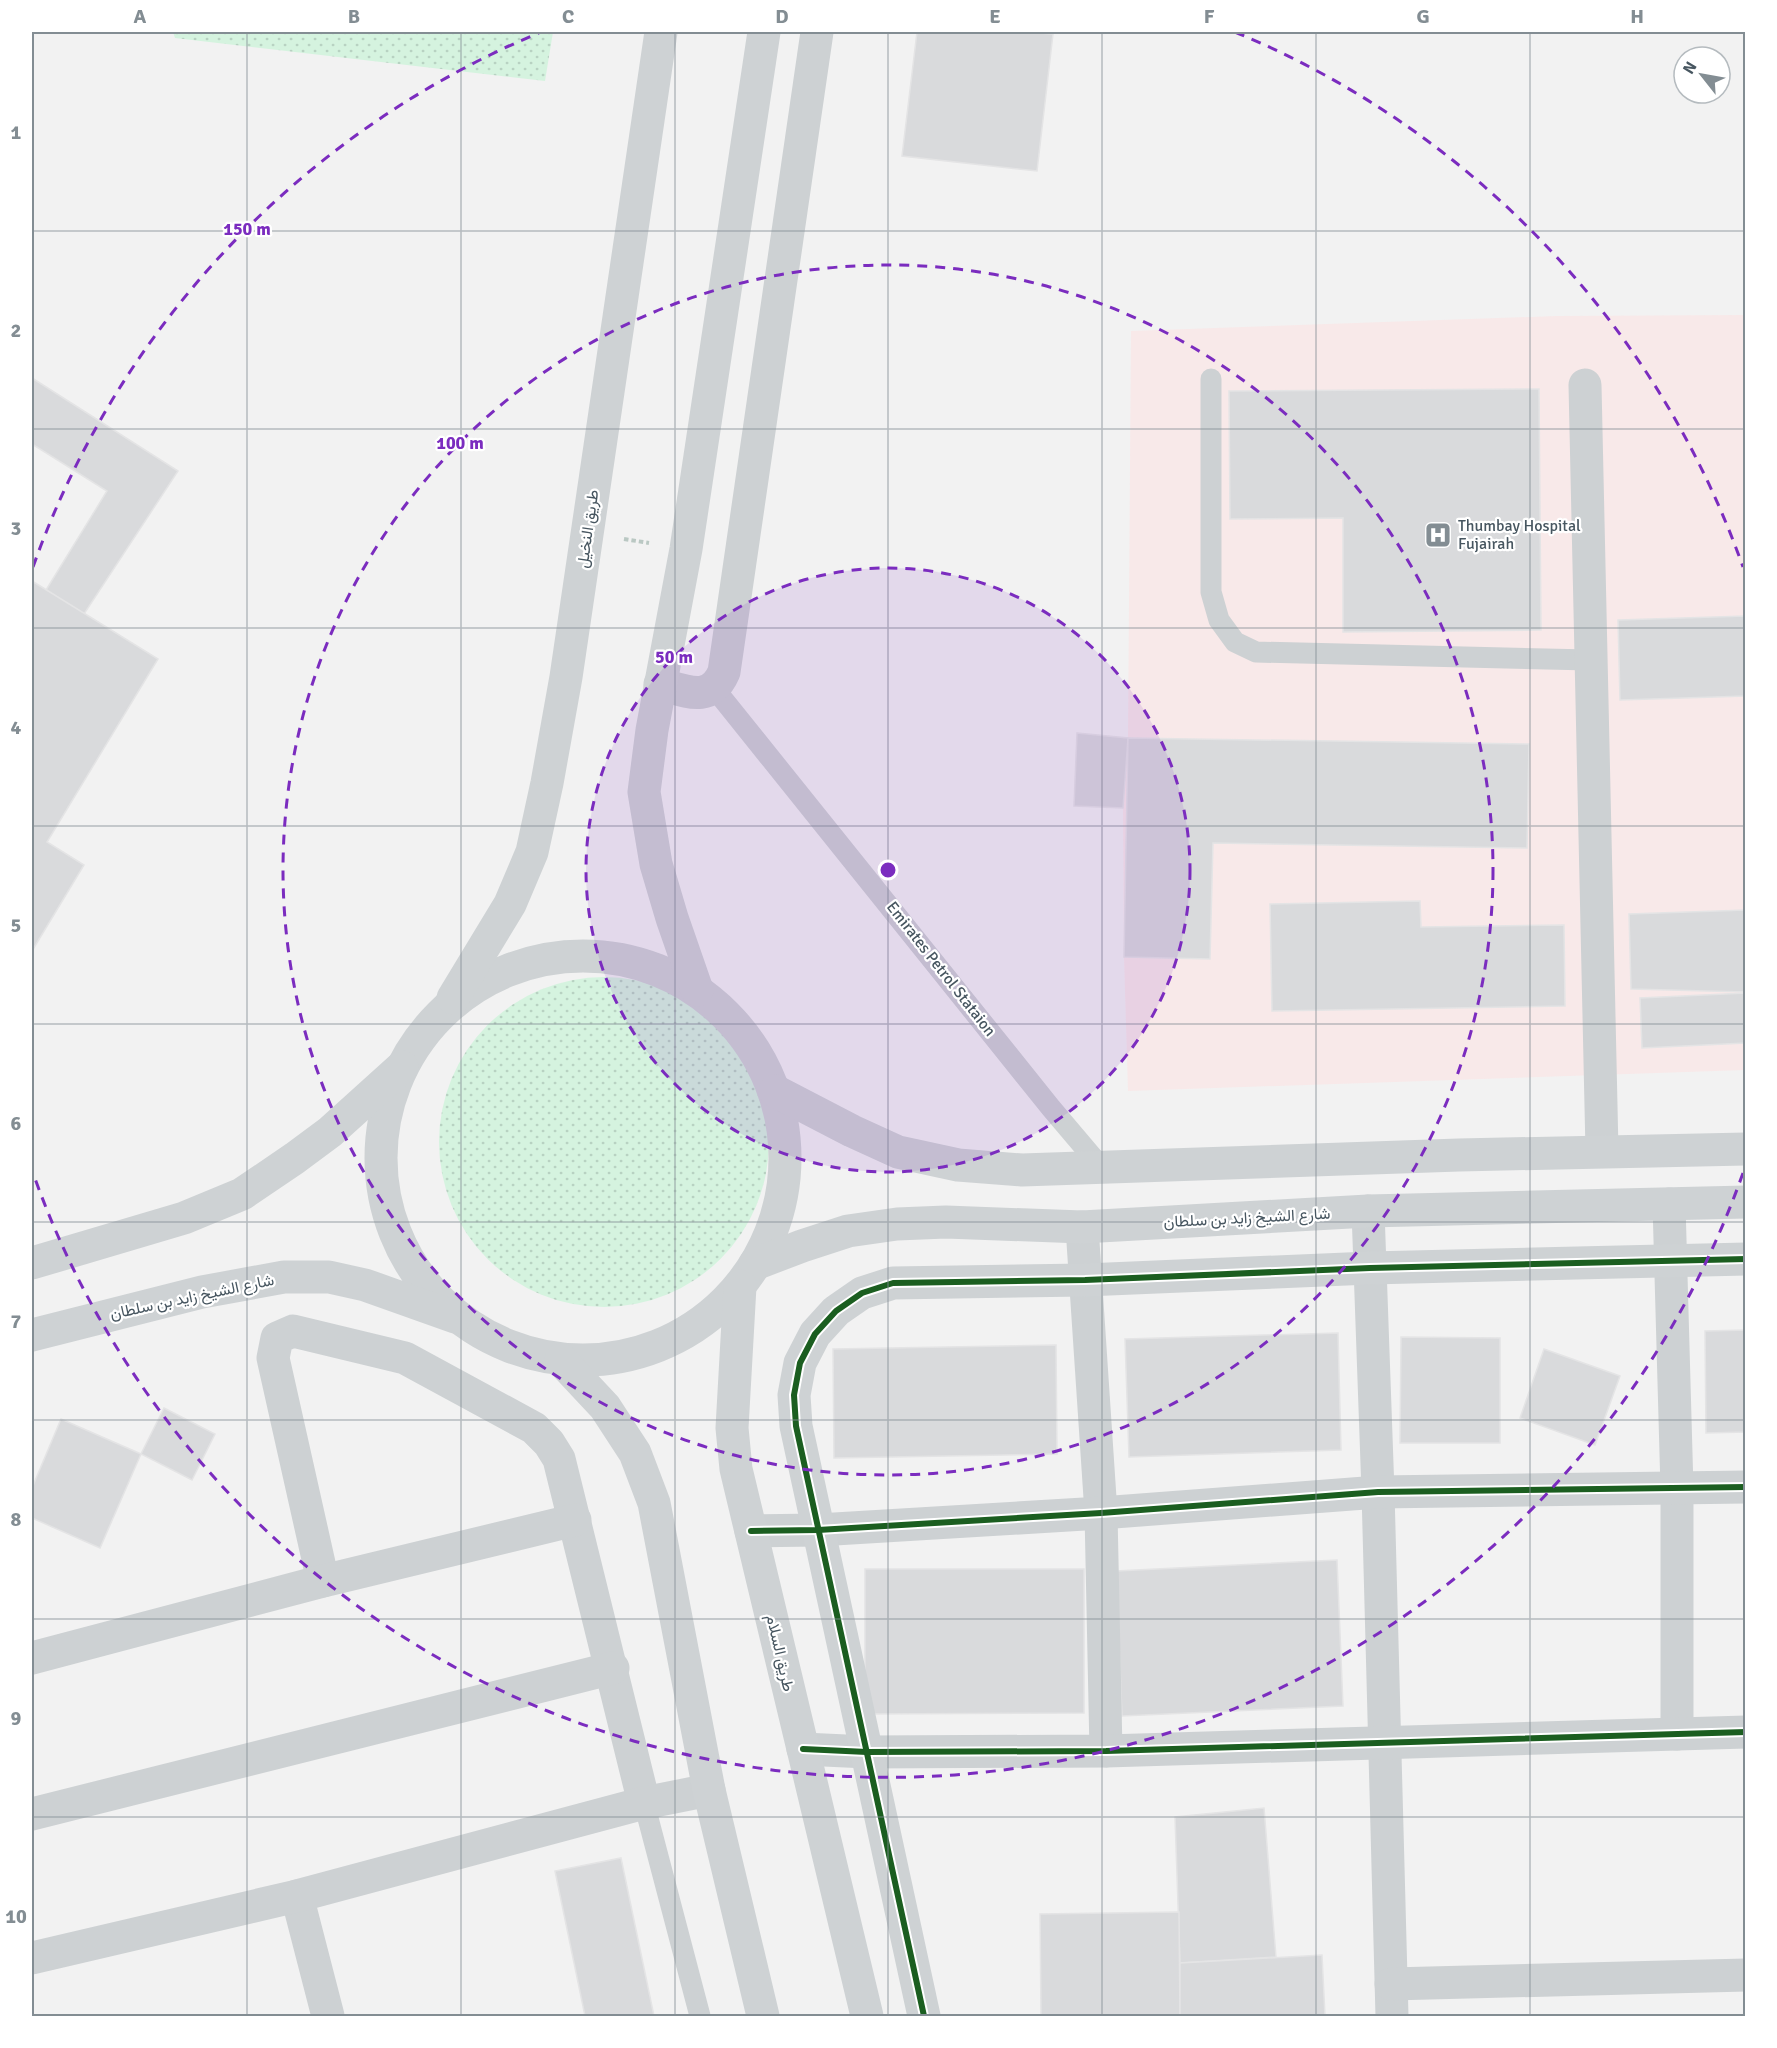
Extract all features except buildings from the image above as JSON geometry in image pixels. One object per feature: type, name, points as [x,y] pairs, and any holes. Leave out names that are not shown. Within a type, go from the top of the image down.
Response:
[{"type":"main road","name":"طريق النخيل","points":[[449,1006],[510,904],[532,852],[566,677],[661,32]]},
{"type":"main road","points":[[698,990],[672,918],[656,864],[644,792],[660,684],[686,549],[764,32]]},
{"type":"main road","points":[[32,1263],[184,1218],[242,1194],[330,1132],[402,1067],[423,1034],[449,1006],[494,975],[544,958],[597,955],[650,966],[698,990],[744,1034],[775,1091],[786,1150],[779,1210],[748,1275],[690,1330],[628,1356],[561,1360],[524,1353],[488,1339],[456,1317],[410,1266],[385,1202],[382,1133],[402,1067]]},
{"type":"main road","points":[[775,1091],[898,1152],[958,1165],[1023,1170],[1602,1151],[1746,1149]]},
{"type":"main road","name":"شارع الشيخ زايد بن سلطان","points":[[748,1275],[801,1246],[849,1232],[897,1224],[945,1222],[1082,1227],[1368,1211],[1746,1202]]},
{"type":"main road","points":[[924,2016],[796,1426],[794,1395],[801,1363],[815,1334],[836,1311],[862,1293],[893,1283],[1085,1280],[1370,1268],[1746,1259]]},
{"type":"main road","name":"طريق السلام","points":[[748,1275],[732,1428],[736,1469],[867,2016]]},
{"type":"main road","name":"شارع الشيخ زايد بن سلطان","points":[[32,1335],[202,1292],[284,1277],[329,1277],[366,1285],[456,1317]]},
{"type":"main road","points":[[561,1360],[605,1407],[617,1425],[635,1453],[654,1503],[709,1790],[763,2016]]},
{"type":"street","points":[[660,684],[697,694],[714,688],[724,672],[817,32]]},
{"type":"street","points":[[1585,385],[1602,1151]]},
{"type":"street","points":[[1669,1204],[1677,1489],[1677,1734]]},
{"type":"street","points":[[1368,1211],[1392,2016]]},
{"type":"street","points":[[1082,1227],[1101,1514],[1106,1751]]},
{"type":"street","points":[[322,1581],[273,1358],[277,1338],[294,1330],[405,1358],[534,1428],[549,1443],[559,1459],[645,1803]]},
{"type":"street","points":[[751,1531],[818,1530],[1101,1514],[1378,1492],[1677,1489],[1746,1486]]},
{"type":"street","points":[[32,1658],[322,1581],[575,1520]]},
{"type":"street","points":[[32,1814],[613,1668]]},
{"type":"street","points":[[802,1749],[867,1752],[1106,1751],[1746,1732]]},
{"type":"street","points":[[32,1958],[297,1896],[645,1803],[709,1790]]},
{"type":"street","points":[[297,1896],[328,2016]]},
{"type":"street","points":[[1391,1984],[1746,1975]]},
{"type":"lane","points":[[1211,379],[1210,592],[1219,620],[1235,642],[1256,652],[1590,660]]},
{"type":"lane","name":"Emirates Petrol Stataion","points":[[714,688],[1051,1108],[1101,1167]]},
{"type":"lane","points":[[645,1803],[700,2016]]},
{"type":"path","points":[[587,534],[686,549]]},
{"type":"shaded area","name":"Thumbay Hospital Fujairah","points":[[1745,315],[1745,1070],[1128,1091],[1123,808],[1128,738],[1131,331],[1556,316]]},
{"type":"green space","points":[[173,32],[553,32],[545,81],[175,38]]},
{"type":"green space","points":[[604,977],[636,980],[667,990],[696,1005],[721,1025],[741,1050],[756,1079],[766,1110],[769,1142],[766,1174],[756,1205],[741,1234],[721,1259],[696,1279],[667,1294],[636,1304],[604,1307],[572,1304],[541,1294],[512,1279],[487,1259],[467,1234],[452,1205],[442,1174],[439,1142],[442,1110],[452,1079],[467,1050],[487,1025],[512,1005],[541,990],[572,980]]},
{"type":"cycle path","points":[[924,2016],[796,1426],[794,1395],[800,1363],[815,1334],[836,1311],[862,1293],[893,1283],[1085,1280],[1370,1268],[1746,1259]]},
{"type":"cycle path","points":[[751,1531],[818,1530],[1101,1513],[1378,1492],[1746,1487]]},
{"type":"cycle path","points":[[803,1749],[867,1752],[1106,1751],[1746,1732]]},
{"type":"place","name":"Thumbay Hospital Fujairah","points":[[1438,535]]}]
